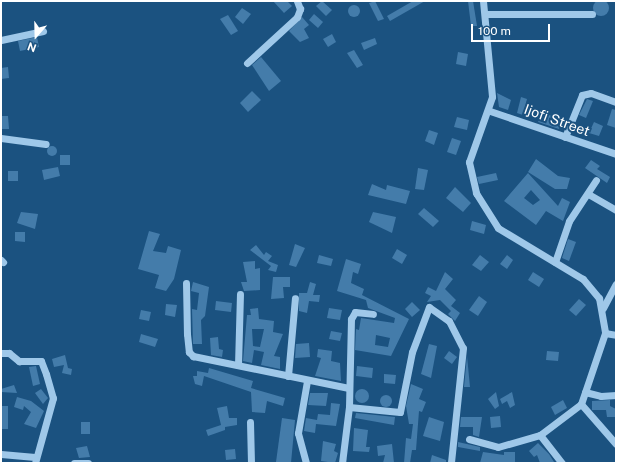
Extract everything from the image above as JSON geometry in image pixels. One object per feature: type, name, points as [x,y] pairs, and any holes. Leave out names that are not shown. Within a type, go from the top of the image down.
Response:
[{"type":"street","points":[[247,63],[297,17],[300,9],[297,1]]},
{"type":"street","points":[[469,439],[498,447],[540,435],[581,404],[605,333],[603,308],[593,288],[555,262],[498,228],[476,193],[469,162],[471,152],[490,111],[492,82],[487,14],[483,1]]},
{"type":"street","points":[[487,14],[592,14]]},
{"type":"street","points":[[1,40],[43,32]]},
{"type":"street","points":[[565,136],[582,95],[591,93],[616,102]]},
{"type":"street","name":"Ijofi Street","points":[[490,111],[616,154]]},
{"type":"street","points":[[1,138],[46,144]]},
{"type":"street","points":[[555,262],[569,221],[590,195],[596,180]]},
{"type":"street","points":[[590,195],[616,210]]},
{"type":"street","points":[[186,283],[189,352],[201,360],[238,365],[307,381],[349,388]]},
{"type":"street","points":[[603,308],[616,284]]},
{"type":"street","points":[[238,365],[240,294]]},
{"type":"street","points":[[288,376],[295,298]]},
{"type":"street","points":[[349,407],[400,412],[412,352],[429,307],[449,321],[463,348],[451,463]]},
{"type":"street","points":[[342,463],[349,407],[352,314],[373,314]]},
{"type":"street","points":[[605,333],[616,335]]},
{"type":"street","points":[[1,353],[9,353],[20,361],[41,361],[53,398],[49,421],[35,460],[1,454]]},
{"type":"street","points":[[306,463],[298,433],[307,381]]},
{"type":"street","points":[[585,392],[600,396],[616,395]]},
{"type":"street","points":[[581,404],[616,444]]},
{"type":"street","points":[[250,422],[251,463]]},
{"type":"street","points":[[540,435],[562,463]]},
{"type":"street","points":[[74,463],[88,463]]},
{"type":"building","points":[[601,0],[608,5],[609,8],[604,15],[601,16],[594,11],[593,8],[598,1]]},
{"type":"building","points":[[273,1],[287,1],[292,6],[284,13]]},
{"type":"building","points":[[322,1],[332,10],[326,16],[316,6]]},
{"type":"building","points":[[375,1],[384,19],[378,21],[369,3]]},
{"type":"building","points":[[413,1],[425,1],[390,21],[387,16]]},
{"type":"building","points":[[468,1],[473,1],[477,26],[471,26]]},
{"type":"building","points":[[352,5],[356,5],[360,11],[356,17],[352,17],[348,13],[348,9]]},
{"type":"building","points":[[242,8],[251,14],[243,24],[235,17]]},
{"type":"building","points":[[314,14],[323,22],[318,28],[309,20]]},
{"type":"building","points":[[228,15],[238,31],[231,35],[220,19]]},
{"type":"building","points":[[302,17],[309,25],[304,29],[309,38],[300,42],[289,31]]},
{"type":"building","points":[[332,34],[336,42],[328,47],[323,39]]},
{"type":"building","points":[[37,37],[39,47],[20,51],[18,41]]},
{"type":"building","points":[[375,38],[377,44],[364,50],[361,43]]},
{"type":"building","points":[[354,50],[363,65],[357,68],[347,53]]},
{"type":"building","points":[[458,52],[468,54],[466,66],[456,64]]},
{"type":"building","points":[[261,57],[281,81],[269,91],[252,65]]},
{"type":"building","points":[[8,67],[9,78],[1,79],[1,68]]},
{"type":"building","points":[[252,91],[261,100],[248,112],[240,103]]},
{"type":"building","points":[[497,93],[511,100],[508,110],[499,107]]},
{"type":"building","points":[[521,97],[527,99],[523,115],[517,113]]},
{"type":"building","points":[[587,99],[593,101],[586,118],[579,115]]},
{"type":"building","points":[[612,109],[616,110],[616,128],[607,125]]},
{"type":"building","points":[[542,113],[563,119],[559,129],[538,122]]},
{"type":"building","points":[[1,116],[8,116],[9,129],[1,129]]},
{"type":"building","points":[[457,117],[469,120],[467,130],[454,127]]},
{"type":"building","points":[[594,122],[603,126],[599,136],[589,133]]},
{"type":"building","points":[[429,130],[438,133],[434,145],[425,141]]},
{"type":"building","points":[[452,138],[461,141],[456,155],[447,152]]},
{"type":"building","points":[[50,146],[54,146],[56,147],[56,155],[50,156],[47,153],[47,149]]},
{"type":"building","points":[[60,155],[70,155],[70,165],[60,165]]},
{"type":"building","points":[[536,159],[558,176],[570,178],[567,189],[555,189],[528,172]]},
{"type":"building","points":[[591,160],[600,166],[597,169],[610,177],[607,183],[585,168]]},
{"type":"building","points":[[58,167],[60,176],[44,180],[42,170]]},
{"type":"building","points":[[418,168],[428,170],[424,190],[415,189]]},
{"type":"building","points":[[8,171],[18,171],[18,181],[8,181]]},
{"type":"building","points":[[496,173],[498,180],[479,184],[477,177]]},
{"type":"building","points":[[528,173],[558,206],[562,198],[570,202],[563,221],[546,211],[536,225],[504,201]],"holes":[[[531,190],[540,200],[533,205],[524,198]]]},
{"type":"building","points":[[372,184],[386,190],[387,185],[410,191],[406,204],[368,195]]},
{"type":"building","points":[[455,187],[471,203],[463,212],[446,198]]},
{"type":"building","points":[[424,208],[439,221],[433,227],[418,214]]},
{"type":"building","points":[[21,212],[38,214],[35,229],[17,223]]},
{"type":"building","points":[[373,212],[396,217],[392,233],[369,222]]},
{"type":"building","points":[[472,221],[486,225],[484,234],[470,230]]},
{"type":"building","points":[[149,231],[160,234],[153,251],[166,253],[168,246],[181,250],[174,279],[166,291],[155,288],[159,275],[138,269]]},
{"type":"building","points":[[15,232],[25,232],[25,242],[15,241]]},
{"type":"building","points":[[568,239],[576,242],[569,261],[562,258]]},
{"type":"building","points":[[295,244],[305,248],[296,267],[289,265]]},
{"type":"building","points":[[256,245],[264,255],[266,252],[272,256],[268,261],[278,265],[276,272],[268,270],[271,266],[250,250]]},
{"type":"building","points":[[397,249],[407,255],[402,264],[392,258]]},
{"type":"building","points":[[319,255],[333,259],[331,266],[317,263]]},
{"type":"building","points":[[480,255],[489,262],[481,271],[472,265]]},
{"type":"building","points":[[507,255],[513,260],[507,269],[500,264]]},
{"type":"building","points":[[346,259],[361,264],[358,274],[353,272],[351,283],[364,289],[362,295],[409,319],[391,356],[355,350],[356,329],[359,330],[361,318],[394,323],[395,318],[368,308],[366,300],[337,291]],"holes":[[[376,335],[390,338],[388,347],[375,345]]]},
{"type":"building","points":[[255,261],[255,269],[260,268],[260,290],[244,291],[241,282],[247,282],[243,262]]},
{"type":"building","points":[[445,272],[453,279],[445,289],[456,300],[451,306],[460,313],[455,321],[448,314],[451,311],[440,300],[427,302],[431,296],[425,293],[428,287],[436,291]]},
{"type":"building","points":[[533,272],[544,279],[539,287],[528,280]]},
{"type":"building","points":[[273,277],[290,277],[290,287],[283,287],[284,298],[271,299]]},
{"type":"building","points":[[193,282],[209,287],[205,316],[201,320],[202,344],[193,344],[192,309],[197,310],[199,293],[191,291]]},
{"type":"building","points":[[310,282],[316,284],[313,295],[320,295],[319,302],[309,301],[307,313],[299,311],[299,293],[307,293]]},
{"type":"building","points":[[479,296],[487,302],[478,316],[469,310]]},
{"type":"building","points":[[579,299],[586,305],[576,316],[569,310]]},
{"type":"building","points":[[216,301],[232,303],[231,312],[215,310]]},
{"type":"building","points":[[412,302],[420,310],[412,317],[405,309]]},
{"type":"building","points":[[166,304],[177,305],[175,317],[165,315]]},
{"type":"building","points":[[258,308],[259,319],[274,321],[273,332],[283,334],[274,356],[280,357],[280,369],[261,365],[264,352],[254,350],[252,363],[243,361],[247,315],[251,315],[250,309]],"holes":[[[252,329],[264,329],[260,347],[253,346]]]},
{"type":"building","points":[[329,308],[342,310],[340,320],[327,318]]},
{"type":"building","points":[[141,310],[151,312],[149,321],[139,319]]},
{"type":"building","points":[[331,331],[342,333],[340,341],[329,339]]},
{"type":"building","points":[[141,334],[158,339],[155,347],[139,342]]},
{"type":"building","points":[[218,337],[219,349],[223,350],[222,357],[211,355],[210,338]]},
{"type":"building","points":[[309,343],[310,357],[295,358],[296,344]]},
{"type":"building","points":[[429,344],[437,346],[431,378],[421,374]]},
{"type":"building","points":[[318,349],[332,351],[331,361],[340,363],[341,381],[315,376],[321,358],[317,357]]},
{"type":"building","points":[[449,351],[457,357],[452,364],[444,358]]},
{"type":"building","points":[[547,351],[559,352],[558,361],[546,360]]},
{"type":"building","points":[[65,355],[68,368],[72,369],[71,375],[62,373],[64,365],[54,367],[52,359]]},
{"type":"building","points":[[467,356],[470,387],[464,387]]},
{"type":"building","points":[[36,366],[40,384],[33,386],[29,367]]},
{"type":"building","points":[[357,366],[373,368],[372,378],[356,376]]},
{"type":"building","points":[[209,368],[253,381],[251,388],[285,398],[283,406],[267,401],[265,413],[252,412],[251,392],[204,376],[202,386],[195,384],[193,376],[197,376],[197,371],[208,373]]},
{"type":"building","points":[[384,374],[396,375],[395,384],[384,383]]},
{"type":"building","points":[[411,384],[423,389],[419,399],[426,402],[422,412],[419,411],[416,450],[412,450],[410,463],[404,463],[406,438],[411,439],[413,424],[409,424],[406,406]]},
{"type":"building","points":[[14,385],[17,393],[1,392],[1,389]]},
{"type":"building","points":[[41,389],[48,398],[43,404],[35,393]]},
{"type":"building","points":[[359,389],[365,389],[369,393],[369,399],[365,403],[359,403],[355,399],[355,393]]},
{"type":"building","points":[[496,392],[499,406],[495,409],[488,399]]},
{"type":"building","points":[[512,392],[515,405],[510,408],[507,401],[502,404],[500,399]]},
{"type":"building","points":[[310,393],[328,393],[326,406],[308,405]]},
{"type":"building","points":[[388,395],[391,396],[391,406],[384,407],[381,406],[380,399],[381,396]]},
{"type":"building","points":[[17,397],[31,401],[44,411],[36,428],[24,424],[31,412],[24,406],[23,410],[14,407]]},
{"type":"building","points":[[563,400],[567,408],[555,415],[551,407]]},
{"type":"building","points":[[610,400],[610,406],[616,409],[616,417],[607,417],[606,410],[592,410],[592,401]]},
{"type":"building","points":[[331,403],[340,404],[336,426],[316,424],[315,433],[304,431],[306,418],[317,420],[318,414],[330,415]]},
{"type":"building","points":[[1,406],[8,406],[8,429],[1,429]]},
{"type":"building","points":[[227,406],[229,418],[237,418],[237,425],[225,427],[225,430],[208,436],[206,430],[221,425],[217,408]]},
{"type":"building","points":[[356,413],[395,417],[394,425],[355,418]]},
{"type":"building","points":[[500,416],[501,427],[491,428],[490,417]]},
{"type":"building","points":[[429,417],[444,422],[440,441],[423,436]]},
{"type":"building","points":[[461,417],[482,417],[479,437],[473,435],[473,427],[460,427]]},
{"type":"building","points":[[282,418],[295,420],[291,463],[276,462]]},
{"type":"building","points":[[81,422],[90,422],[90,434],[81,434]]},
{"type":"building","points":[[354,428],[368,430],[366,447],[370,447],[369,452],[353,451]]},
{"type":"building","points":[[323,441],[336,444],[334,451],[338,453],[335,463],[321,461]]},
{"type":"building","points":[[458,442],[480,447],[480,451],[458,447]]},
{"type":"building","points":[[538,443],[549,454],[554,462],[540,463],[537,455],[534,457],[529,451]]},
{"type":"building","points":[[392,444],[394,463],[383,463],[385,455],[378,456],[377,446]]},
{"type":"building","points":[[87,446],[90,457],[79,458],[76,448]]},
{"type":"building","points":[[235,449],[236,459],[226,460],[225,450]]},
{"type":"building","points":[[483,452],[504,455],[504,452],[515,452],[515,463],[480,463]]},
{"type":"building","points":[[432,455],[446,460],[446,463],[430,463]]}]
